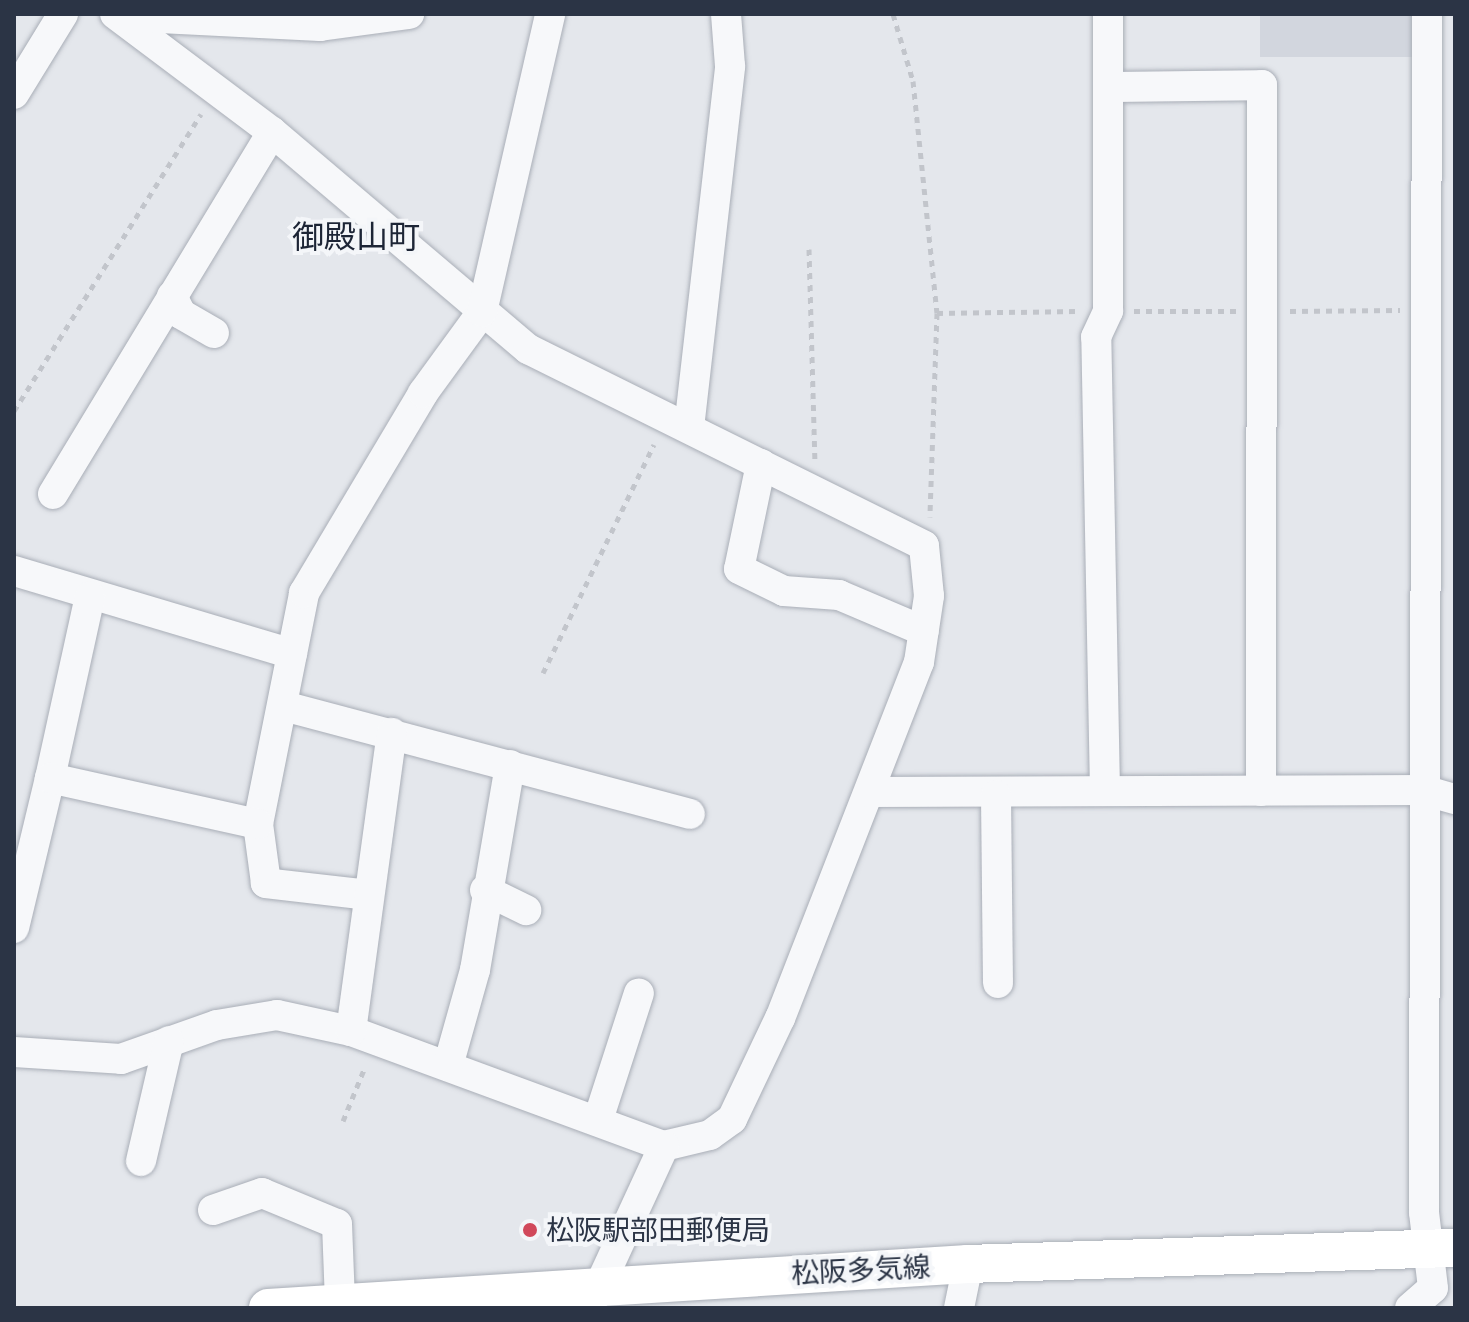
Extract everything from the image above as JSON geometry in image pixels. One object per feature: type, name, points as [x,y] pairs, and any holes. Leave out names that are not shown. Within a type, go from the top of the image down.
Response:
[{"type":"main road","name":"松阪多気線","points":[[268,1308],[340,1303],[594,1297],[968,1264],[1444,1249]]},
{"type":"street","points":[[14,94],[63,14]]},
{"type":"street","points":[[118,15],[320,26],[409,14]]},
{"type":"street","points":[[369,895],[266,883],[258,824],[284,706],[304,593],[423,393],[482,312],[550,14]]},
{"type":"street","points":[[678,423],[728,82],[726,14]]},
{"type":"street","points":[[1105,791],[1096,337],[1108,311],[1108,14]]},
{"type":"street","points":[[1410,1308],[1433,1288],[1444,1249],[1424,1212],[1427,14]]},
{"type":"street","points":[[14,1052],[121,1059],[169,1041],[277,1015],[363,1035],[664,1146],[710,1135],[732,1119],[869,792],[924,631],[924,546],[528,349],[272,132],[118,15]]},
{"type":"street","points":[[1108,87],[1262,85],[1258,311],[1261,791]]},
{"type":"street","points":[[53,494],[272,132]]},
{"type":"street","points":[[172,296],[181,314],[214,333]]},
{"type":"street","points":[[761,464],[739,569],[784,591],[839,595],[924,631]]},
{"type":"street","points":[[14,571],[292,654]]},
{"type":"street","points":[[14,928],[90,596]]},
{"type":"street","points":[[284,706],[690,814]]},
{"type":"street","points":[[363,1035],[369,895],[392,733]]},
{"type":"street","points":[[448,1066],[475,970],[485,890],[510,765]]},
{"type":"street","points":[[50,778],[258,824]]},
{"type":"street","points":[[869,792],[996,795],[1105,791],[1423,790],[1455,799]]},
{"type":"street","points":[[996,795],[998,983]]},
{"type":"street","points":[[485,890],[526,910]]},
{"type":"street","points":[[598,1120],[639,993]]},
{"type":"street","points":[[141,1161],[169,1041]]},
{"type":"street","points":[[594,1297],[664,1146]]},
{"type":"street","points":[[213,1210],[262,1193],[337,1224],[340,1303]]},
{"type":"street","points":[[959,1308],[968,1264]]},
{"type":"path","points":[[893,14],[913,81],[937,313],[924,546]]},
{"type":"path","points":[[14,411],[216,89]]},
{"type":"path","points":[[809,249],[815,491]]},
{"type":"path","points":[[937,313],[1427,310]]},
{"type":"path","points":[[543,673],[678,423]]},
{"type":"path","points":[[343,1121],[363,1035]]},
{"type":"shaded area","points":[[1260,14],[1414,14],[1414,57],[1260,57]]},
{"type":"place","name":"松阪駅部田郵便局","points":[[530,1230]]},
{"type":"district","name":"御殿山町","points":[[356,236]]}]
